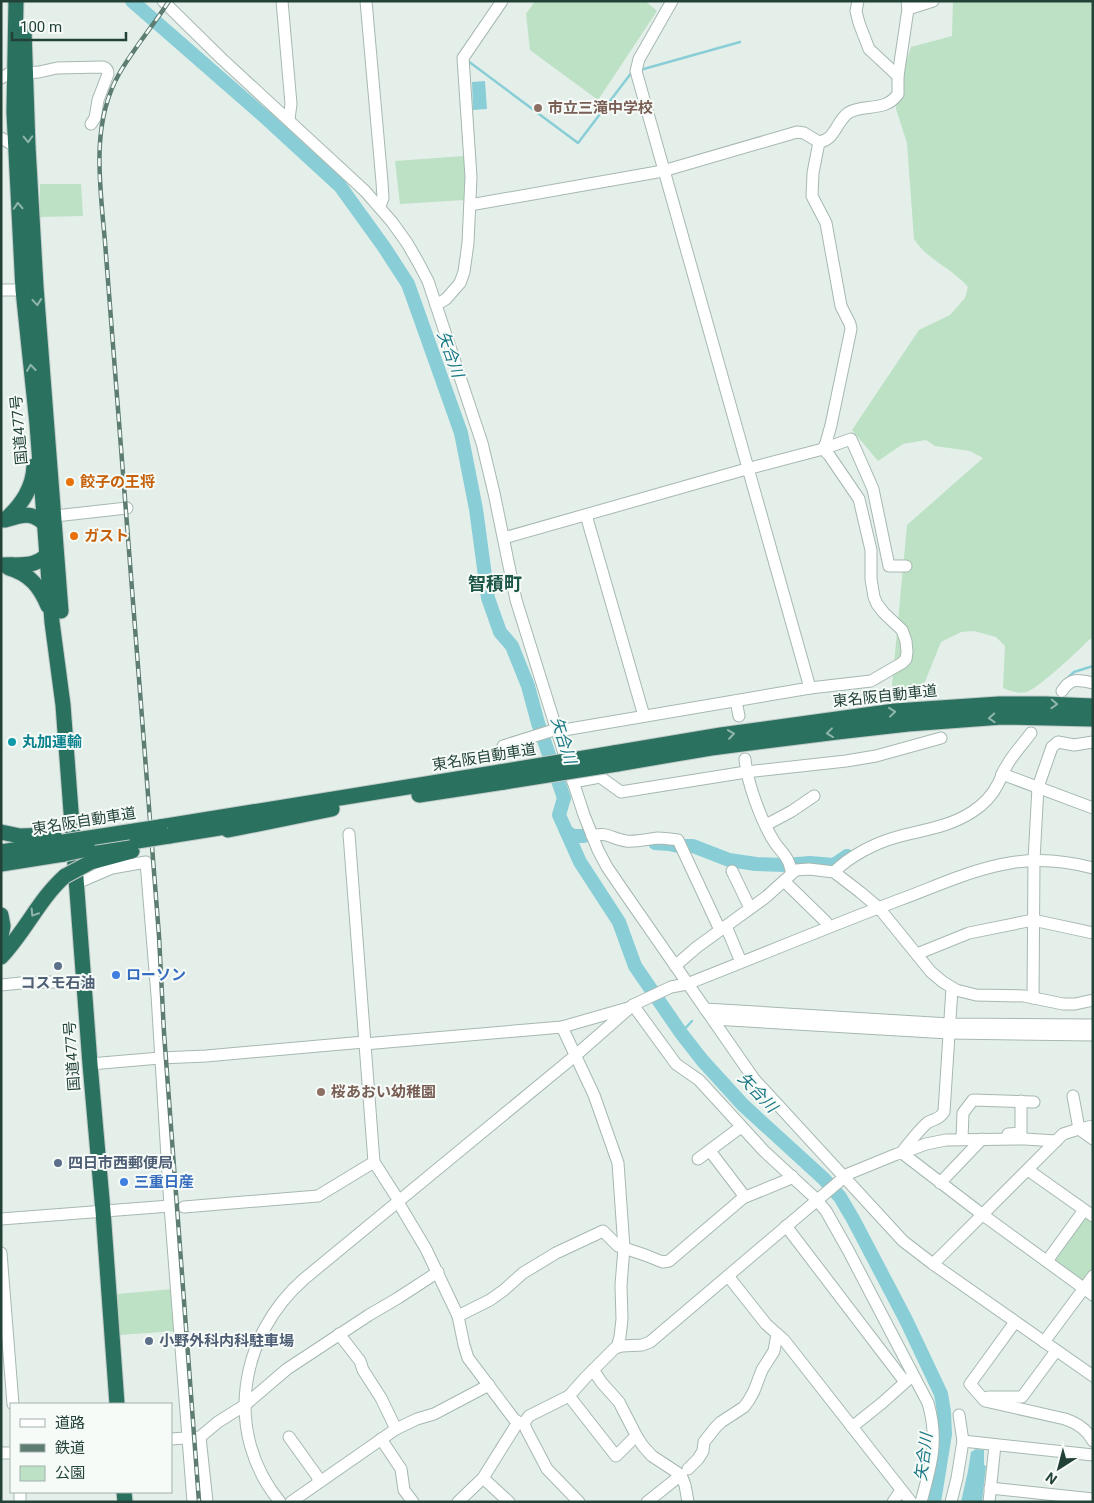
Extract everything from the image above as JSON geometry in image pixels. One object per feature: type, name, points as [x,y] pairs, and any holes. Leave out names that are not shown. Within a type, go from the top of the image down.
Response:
[{"type":"highway","name":"国道477号","points":[[16,1],[21,70]]},
{"type":"highway","name":"国道477号","points":[[23,1],[21,70],[11,106],[23,290],[47,519]]},
{"type":"highway","name":"国道477号","points":[[11,106],[36,287],[47,519],[46,556],[52,622],[63,705],[71,879],[84,981],[117,1403]]},
{"type":"highway","points":[[3,521],[16,510],[31,483],[34,474],[36,424]]},
{"type":"highway","points":[[1,566],[34,563],[46,556],[56,540],[47,519],[30,515],[16,516],[3,521]]},
{"type":"highway","name":"国道477号","points":[[56,540],[62,622],[63,705]]},
{"type":"highway","points":[[1,566],[19,571],[33,581],[43,595],[52,622]]},
{"type":"highway","name":"東名阪自動車道","points":[[615,759],[722,735],[894,711],[999,704],[1093,706]]},
{"type":"highway","name":"東名阪自動車道","points":[[1,852],[63,844],[137,840],[615,759],[908,724],[1002,717],[1093,719]]},
{"type":"highway","name":"東名阪自動車道","points":[[166,835],[332,809],[502,777]]},
{"type":"highway","points":[[1,832],[63,844]]},
{"type":"highway","name":"東名阪自動車道","points":[[1,864],[63,844],[90,855],[137,840]]},
{"type":"highway","points":[[1,957],[16,940],[44,899],[71,879],[90,855]]},
{"type":"highway","points":[[1,915],[3,926],[1,937]]},
{"type":"street","points":[[163,1],[175,6],[222,59],[289,119],[380,206],[411,249],[428,281],[482,443],[516,600],[555,730],[592,836],[607,867],[754,1079],[842,1179],[903,1241],[1093,1376]]},
{"type":"street","points":[[282,1],[291,104],[289,119]]},
{"type":"street","points":[[366,1],[382,182],[383,198],[380,206]]},
{"type":"street","points":[[436,305],[453,292],[462,278],[468,243],[471,177],[462,58],[502,1]]},
{"type":"street","points":[[858,1],[856,11],[869,49],[898,76]]},
{"type":"street","points":[[470,205],[663,170],[798,132],[804,133],[818,142],[830,138],[848,113],[856,109],[877,107],[894,99],[898,94],[898,76],[908,5],[933,1]]},
{"type":"street","points":[[670,2],[642,52],[636,72],[810,688]]},
{"type":"street","points":[[1,78],[21,70],[39,72],[57,68],[106,68],[108,74],[98,100],[95,118],[91,124]]},
{"type":"street","points":[[1,138],[15,146]]},
{"type":"street","points":[[818,142],[813,173],[812,196],[826,223],[841,306],[851,329],[833,416],[823,449]]},
{"type":"street","points":[[1,290],[23,290]]},
{"type":"street","points":[[504,538],[823,449],[851,439],[874,489],[889,566],[906,566]]},
{"type":"street","points":[[503,746],[555,730],[810,688],[871,681],[902,664],[907,656],[906,642],[902,630],[884,613],[874,597],[871,579],[872,554],[859,500],[823,449]]},
{"type":"street","points":[[47,519],[127,508]]},
{"type":"street","points":[[586,515],[644,716]]},
{"type":"street","points":[[867,533],[882,529]]},
{"type":"street","points":[[1062,691],[1072,680],[1093,684]]},
{"type":"street","points":[[736,701],[738,716]]},
{"type":"street","points":[[834,872],[840,866],[874,846],[897,837],[928,831],[951,823],[972,812],[987,800],[997,786],[1010,760],[1031,733]]},
{"type":"street","points":[[574,782],[600,777],[621,792],[746,772],[866,758],[941,738]]},
{"type":"street","points":[[1033,998],[1034,860],[1038,787],[1052,746],[1058,742],[1074,745],[1093,742]]},
{"type":"street","points":[[745,759],[746,772],[776,846],[789,871],[826,922]]},
{"type":"street","points":[[1002,774],[1093,808]]},
{"type":"street","points":[[766,825],[814,796]]},
{"type":"street","points":[[592,836],[600,833],[624,841],[665,838],[678,840],[722,928],[728,931],[741,962]]},
{"type":"street","points":[[349,834],[374,1162],[438,1272],[458,1316],[466,1353],[471,1362],[514,1419],[526,1429],[547,1469],[579,1502]]},
{"type":"street","points":[[90,1064],[562,1027],[631,1006],[672,987],[687,984],[879,908],[982,870],[1011,862],[1034,860],[1062,862],[1093,868]]},
{"type":"street","points":[[71,879],[112,868],[146,862],[193,1502]]},
{"type":"street","points":[[674,966],[722,928],[766,897],[789,871],[809,869],[834,872],[860,892],[879,908],[937,978],[952,988],[963,993],[976,995],[1014,995],[1063,1004],[1075,1004],[1093,1000]]},
{"type":"street","points":[[732,871],[750,908]]},
{"type":"street","points":[[916,954],[969,933],[1033,920],[1093,933]]},
{"type":"street","points":[[1,985],[21,982],[84,981]]},
{"type":"street","points":[[902,1153],[914,1136],[930,1121],[940,1117],[944,1112],[952,988]]},
{"type":"street","points":[[280,1502],[267,1484],[255,1459],[247,1434],[245,1405],[247,1376],[254,1351],[265,1326],[278,1306],[299,1284],[576,1055],[631,1006]]},
{"type":"street","points":[[631,1006],[676,1064],[699,1080],[764,1151],[818,1200],[848,1250],[909,1379]]},
{"type":"street","points":[[705,1009],[949,1028],[1093,1025]]},
{"type":"street","points":[[713,1019],[1093,1035]]},
{"type":"street","points":[[458,1502],[483,1478],[521,1423],[529,1416],[569,1396],[617,1347],[620,1337],[624,1248],[618,1163],[594,1095],[562,1027]]},
{"type":"street","points":[[1073,1096],[1078,1129],[1093,1139]]},
{"type":"street","points":[[962,1139],[963,1113],[973,1100],[1034,1102]]},
{"type":"street","points":[[940,1183],[988,1139],[998,1135],[1021,1133],[1022,1101]]},
{"type":"street","points":[[933,1264],[1063,1134],[1093,1126]]},
{"type":"street","points":[[698,1159],[742,1127]]},
{"type":"street","points":[[617,1347],[642,1345],[650,1342],[848,1174],[938,1140],[1026,1139],[1056,1141]]},
{"type":"street","points":[[710,1151],[744,1198]]},
{"type":"street","points":[[902,1153],[1088,1292]]},
{"type":"street","points":[[184,1207],[318,1196],[374,1162]]},
{"type":"street","points":[[1028,1170],[1089,1213],[1047,1261]]},
{"type":"street","points":[[458,1316],[490,1300],[519,1276],[556,1252],[603,1231],[618,1246],[666,1262],[744,1198],[787,1180],[792,1176]]},
{"type":"street","points":[[1,1219],[170,1206]]},
{"type":"street","points":[[786,1226],[928,1403],[933,1420],[934,1437],[932,1462],[921,1502]]},
{"type":"street","points":[[1,1253],[13,1403]]},
{"type":"street","points":[[172,1440],[200,1437],[218,1422],[245,1405],[287,1369],[438,1272]]},
{"type":"street","points":[[728,1276],[766,1324],[784,1340],[910,1502]]},
{"type":"street","points":[[1044,1342],[1088,1292],[1093,1276]]},
{"type":"street","points":[[1015,1322],[970,1384],[989,1403],[1065,1419],[1086,1431],[1093,1441]]},
{"type":"street","points":[[339,1334],[360,1362],[396,1429]]},
{"type":"street","points":[[647,1502],[698,1459],[703,1451],[704,1442],[718,1425],[740,1410],[749,1400],[762,1370],[774,1351],[777,1334]]},
{"type":"street","points":[[989,1403],[988,1397],[1022,1397],[1056,1350]]},
{"type":"street","points":[[593,1370],[619,1402],[637,1437],[652,1456],[684,1472]]},
{"type":"street","points":[[852,1427],[909,1379]]},
{"type":"street","points":[[292,1502],[396,1429],[417,1419],[434,1414],[489,1385]]},
{"type":"street","points":[[569,1396],[616,1456],[637,1437]]},
{"type":"street","points":[[951,1502],[957,1478],[962,1441],[959,1415]]},
{"type":"street","points":[[200,1437],[207,1502]]},
{"type":"street","points":[[289,1437],[317,1476],[318,1482]]},
{"type":"street","points":[[381,1439],[401,1469],[404,1490],[413,1502]]},
{"type":"street","points":[[962,1441],[1093,1455]]},
{"type":"street","points":[[989,1502],[995,1445]]},
{"type":"street","points":[[684,1472],[688,1502]]},
{"type":"street","points":[[483,1478],[509,1502]]},
{"type":"street","points":[[990,1488],[1093,1499]]},
{"type":"street","points":[[892,1502],[901,1490]]},
{"type":"green space","points":[[535,1],[645,1],[657,11],[598,100],[530,50],[526,14]]},
{"type":"green space","points":[[953,1],[1093,1],[1093,639],[1090,639],[1058,669],[1031,690],[1020,693],[1003,688],[1005,646],[996,637],[974,631],[961,632],[941,642],[920,694],[891,696],[907,525],[983,458],[970,451],[935,446],[926,440],[903,444],[878,461],[852,430],[919,330],[950,315],[965,298],[968,287],[955,274],[926,253],[914,239],[907,143],[896,109],[898,88],[911,47],[952,36]]},
{"type":"green space","points":[[464,156],[467,179],[465,200],[400,204],[395,161]]},
{"type":"green space","points":[[40,184],[81,184],[83,216],[40,217]]},
{"type":"green space","points":[[1087,1216],[1093,1220],[1093,1271],[1081,1282],[1053,1262],[1083,1217]]},
{"type":"green space","points":[[173,1289],[176,1331],[119,1335],[117,1294]]},
{"type":"water","points":[[485,81],[487,109],[473,110],[472,82]]},
{"type":"water","points":[[976,1449],[984,1450],[984,1465],[986,1466],[982,1502],[961,1502],[971,1452]]},
{"type":"waterway","name":"矢合川","points":[[132,1],[266,118],[340,186],[408,284],[461,433],[476,509],[488,598],[500,632],[512,646],[528,686],[538,723],[564,798],[559,815],[580,862],[619,922],[635,966],[681,1033],[702,1060],[743,1105],[824,1179],[840,1197],[853,1219],[906,1320],[941,1394],[945,1434],[934,1502]]},
{"type":"waterway","points":[[640,70],[740,42]]},
{"type":"waterway","points":[[468,61],[578,143],[632,72]]},
{"type":"waterway","points":[[1062,683],[1074,672],[1093,666]]},
{"type":"waterway","points":[[567,832],[573,836],[584,836]]},
{"type":"waterway","points":[[655,843],[693,846],[729,860],[756,864],[785,865],[810,863],[834,865],[847,856]]},
{"type":"waterway","points":[[681,1033],[692,1021]]},
{"type":"railway","points":[[169,1],[125,64],[109,95],[103,117],[99,163],[159,936],[164,1033],[199,1502]]},
{"type":"place","name":"市立三滝中学校","points":[[538,108]]},
{"type":"place","name":"餃子の王将","points":[[70,482]]},
{"type":"place","name":"ガスト","points":[[74,536]]},
{"type":"place","name":"丸加運輸","points":[[12,742]]},
{"type":"place","name":"コスモ石油","points":[[58,966]]},
{"type":"place","name":"ローソン","points":[[116,975]]},
{"type":"place","name":"桜あおい幼稚園","points":[[321,1092]]},
{"type":"place","name":"四日市西郵便局","points":[[58,1163]]},
{"type":"place","name":"三重日産","points":[[124,1182]]},
{"type":"place","name":"小野外科内科駐車場","points":[[149,1341]]},
{"type":"district","name":"智積町","points":[[495,584]]}]
